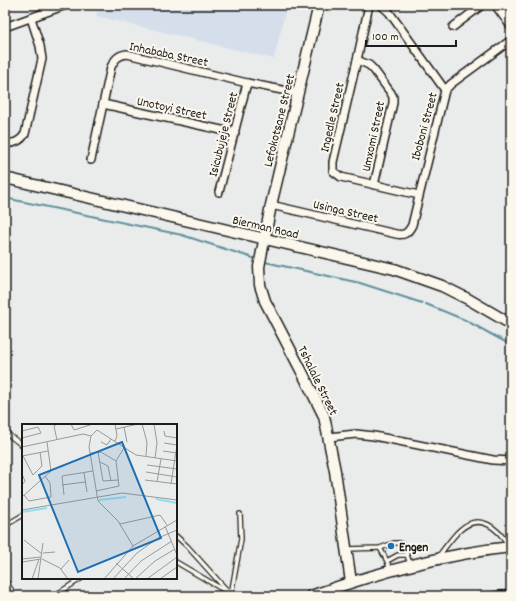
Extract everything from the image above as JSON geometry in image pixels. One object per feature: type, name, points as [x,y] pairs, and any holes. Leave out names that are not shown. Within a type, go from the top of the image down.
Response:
[{"type":"main road","name":"Lefokotsane Street","points":[[263,240],[319,5]]},
{"type":"main road","points":[[497,5],[511,24]]},
{"type":"main road","name":"Bierman Road","points":[[5,178],[408,276],[441,289],[511,327]]},
{"type":"main road","name":"Bierman Road","points":[[5,182],[379,265],[409,273],[442,286],[511,324]]},
{"type":"main road","name":"Tshalale Street","points":[[263,240],[259,267],[261,291],[270,312],[321,408],[329,437],[351,582]]},
{"type":"main road","points":[[311,596],[351,582],[436,559],[510,547]]},
{"type":"street","points":[[5,27],[66,5]]},
{"type":"street","name":"Ingedle Street","points":[[369,5],[332,168],[334,173],[341,176],[419,195]]},
{"type":"street","points":[[381,5],[389,12],[445,90]]},
{"type":"street","points":[[453,27],[482,5]]},
{"type":"street","points":[[5,143],[13,144],[18,142],[25,134],[41,67],[42,53],[31,18]]},
{"type":"street","name":"Iboboni Street","points":[[412,225],[445,90],[511,40]]},
{"type":"street","name":"Inhababa Street","points":[[91,160],[111,67],[118,56],[122,54],[298,93]]},
{"type":"street","name":"Umxomi Street","points":[[357,60],[372,67],[393,97],[393,103],[374,185]]},
{"type":"street","name":"Isicubujeje Street","points":[[220,192],[247,82]]},
{"type":"street","name":"Unotoyi Street","points":[[104,104],[234,133]]},
{"type":"street","name":"Usinga Street","points":[[271,205],[401,235],[408,232],[412,225]]},
{"type":"street","points":[[329,437],[356,434],[374,436],[493,460],[511,462]]},
{"type":"street","points":[[494,596],[511,594]]},
{"type":"lane","points":[[5,432],[22,445]]},
{"type":"lane","points":[[231,595],[241,539],[240,514]]},
{"type":"lane","points":[[6,525],[22,516]]},
{"type":"lane","points":[[436,559],[461,529],[472,523],[486,523],[502,534],[510,547]]},
{"type":"lane","points":[[177,537],[231,595]]},
{"type":"lane","points":[[346,549],[380,548],[400,543],[403,544],[410,566]]},
{"type":"lane","points":[[380,548],[387,561],[390,571]]},
{"type":"lane","points":[[387,561],[398,555],[407,555]]},
{"type":"lane","points":[[177,563],[231,595]]},
{"type":"lane","points":[[54,596],[80,579]]},
{"type":"lane","points":[[5,580],[12,591],[12,596]]},
{"type":"shaded area","points":[[99,5],[287,5],[274,59],[96,16]]},
{"type":"waterway","points":[[5,198],[182,235],[253,258]]},
{"type":"waterway","points":[[265,262],[360,283],[422,303]]},
{"type":"waterway","points":[[426,304],[465,320],[511,345]]},
{"type":"place","name":"Engen","points":[[391,546]]}]
